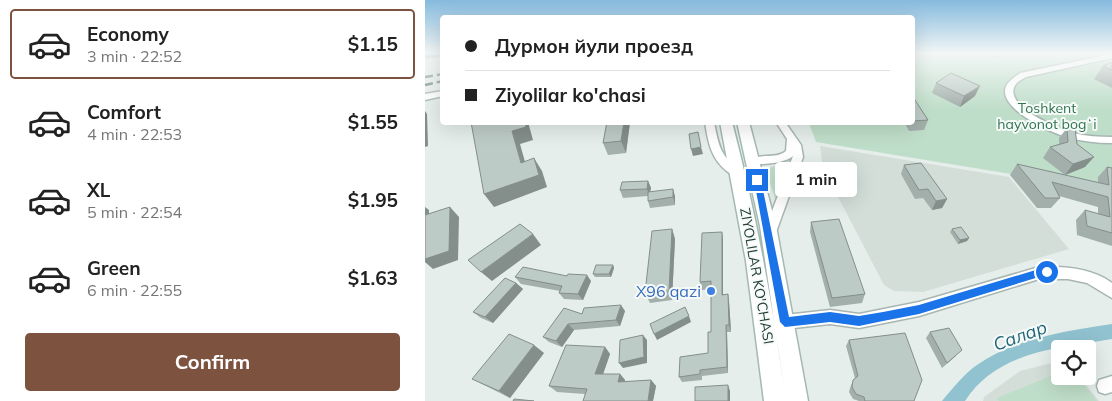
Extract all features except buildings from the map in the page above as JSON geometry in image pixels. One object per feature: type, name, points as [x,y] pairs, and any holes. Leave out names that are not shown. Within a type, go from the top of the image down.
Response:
[{"type":"main road","name":"ZIYOLILAR KO'CHASI","points":[[727,125],[753,244],[767,331],[775,401]]},
{"type":"main road","name":"ZIYOLILAR KO'CHASI","points":[[744,125],[754,162],[785,322],[797,401]]},
{"type":"street","points":[[1038,72],[1023,75],[1015,79],[1010,85],[1011,99],[1017,107],[1037,122],[1077,137],[1112,140]]},
{"type":"street","points":[[425,97],[440,94]]},
{"type":"street","points":[[710,125],[717,158],[724,165],[739,174]]},
{"type":"street","points":[[768,236],[799,150],[782,125]]},
{"type":"street","points":[[754,162],[785,158],[791,152],[792,139]]},
{"type":"street","points":[[785,322],[830,317],[859,321],[892,315],[919,309],[1039,273],[1054,272],[1081,276],[1099,282],[1112,292]]},
{"type":"shaded area","points":[[820,146],[1009,177],[1069,249],[923,292],[894,291],[884,285],[823,168]]},
{"type":"shaded area","points":[[1051,363],[1051,385],[1086,385],[1099,401],[983,401],[984,397],[1020,371]]},
{"type":"green space","name":"Toshkent hayvonot bogʻi","points":[[915,72],[1112,72],[1112,198],[1011,174],[816,142],[810,125],[915,125]]},
{"type":"green space","points":[[795,151],[777,204],[765,169],[782,163]]},
{"type":"green space","points":[[1051,376],[1051,385],[1084,385],[1097,401],[999,401],[997,398]]},
{"type":"water","name":"Салар","points":[[1112,324],[1112,339],[1096,341],[1051,340],[1051,349],[1011,362],[994,371],[978,384],[965,401],[942,401],[972,368],[992,356],[1025,342],[1059,333]]},
{"type":"railway","points":[[425,77],[440,74]]},
{"type":"railway","points":[[425,85],[440,82]]},
{"type":"place","name":"X96 qazi","points":[[711,291]]},
{"type":"route","points":[[757,180],[785,322],[830,317],[859,321],[919,309],[1047,272]]}]
